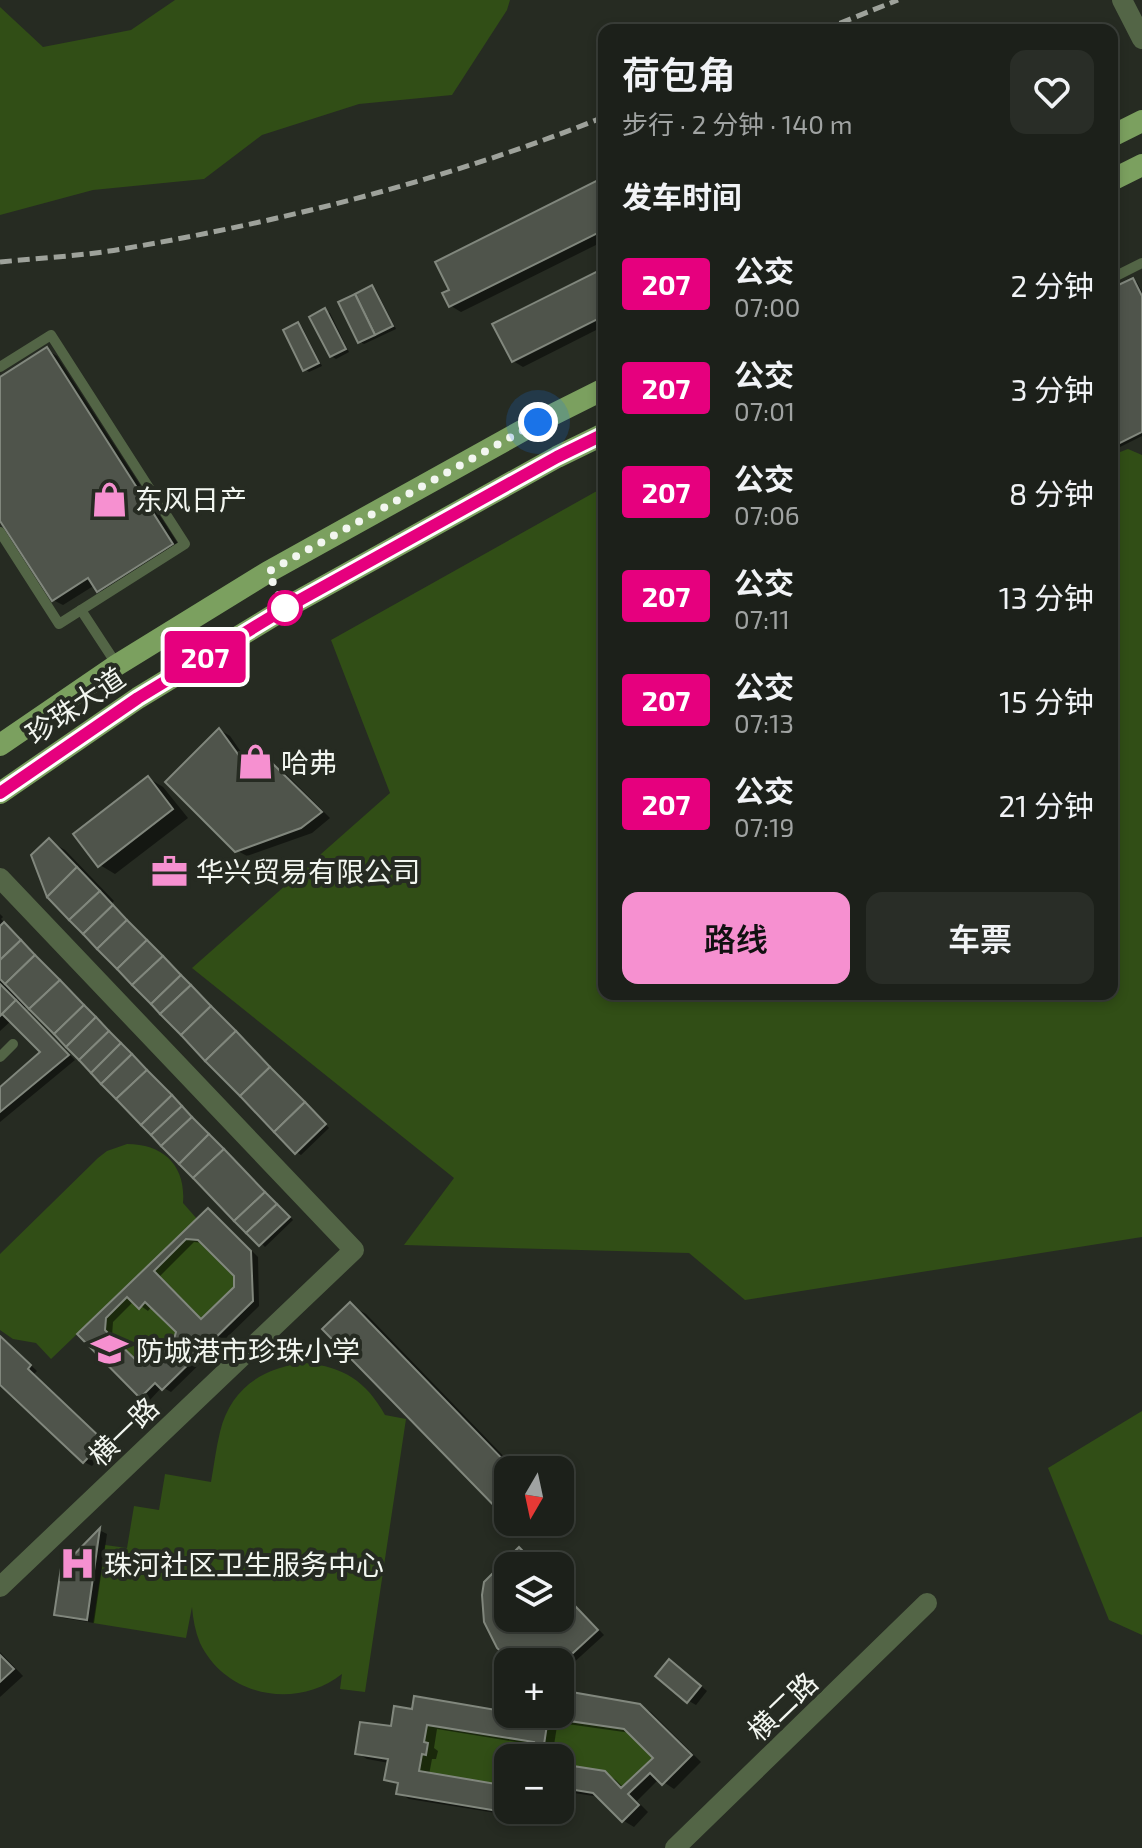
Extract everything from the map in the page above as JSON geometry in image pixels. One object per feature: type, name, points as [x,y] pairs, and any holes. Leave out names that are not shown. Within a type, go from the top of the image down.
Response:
[{"type":"main road","points":[[1118,133],[1142,121]]},
{"type":"main road","points":[[1118,177],[1142,165]]},
{"type":"main road","name":"珍珠大道","points":[[0,745],[117,665],[282,564],[598,392]]},
{"type":"main road","name":"珍珠大道","points":[[0,793],[138,698],[289,606],[598,437]]},
{"type":"street","points":[[1122,0],[1142,39]]},
{"type":"street","name":"横一路","points":[[0,878],[354,1250],[0,1587]]},
{"type":"street","name":"横二路","points":[[675,1848],[927,1603]]},
{"type":"lane","points":[[1118,275],[1142,263]]},
{"type":"lane","points":[[0,367],[51,335],[185,544],[59,624],[0,532]]},
{"type":"lane","points":[[81,610],[117,665]]},
{"type":"lane","points":[[0,1057],[13,1044]]},
{"type":"green space","points":[[175,0],[510,0],[507,10],[452,95],[359,104],[262,135],[204,179],[93,190],[0,215],[0,7],[43,47],[131,30]]},
{"type":"green space","points":[[1128,449],[1142,455],[1142,1237],[745,1300],[689,1253],[404,1245],[454,1178],[192,968],[390,793],[331,640],[598,490],[598,1000],[1118,1000],[1118,453]]},
{"type":"green space","points":[[127,1144],[152,1148],[170,1160],[181,1178],[183,1203],[197,1219],[51,1359],[36,1343],[13,1339],[0,1330],[0,1254],[98,1158]]},
{"type":"green space","points":[[186,1239],[198,1240],[234,1276],[234,1287],[201,1319],[154,1271]]},
{"type":"green space","points":[[127,1297],[139,1308],[145,1302],[176,1332],[173,1342],[152,1364],[140,1364],[105,1330],[106,1318]]},
{"type":"green space","points":[[305,1363],[342,1372],[370,1393],[385,1415],[406,1419],[365,1692],[340,1689],[342,1674],[304,1692],[264,1692],[244,1686],[227,1676],[200,1643],[192,1607],[186,1638],[93,1623],[105,1545],[127,1548],[134,1506],[159,1510],[165,1474],[211,1482],[225,1417],[240,1392],[275,1369]]},
{"type":"green space","points":[[1142,1411],[1142,1635],[1109,1620],[1048,1468]]},
{"type":"green space","points":[[574,1722],[624,1729],[653,1758],[621,1788],[605,1771],[574,1766],[574,1744],[544,1744],[546,1728],[574,1728]]},
{"type":"green space","points":[[427,1725],[534,1742],[494,1744],[494,1784],[419,1771],[428,1743],[424,1742]]},
{"type":"building","points":[[598,180],[598,233],[449,307],[442,293],[449,290],[435,262]]},
{"type":"building","points":[[598,271],[598,319],[512,362],[492,324]]},
{"type":"building","points":[[1133,278],[1142,296],[1142,432],[1118,444],[1118,285]]},
{"type":"building","points":[[372,285],[393,326],[375,335],[355,294]]},
{"type":"building","points":[[355,294],[375,335],[358,343],[338,302]]},
{"type":"building","points":[[325,308],[346,349],[330,357],[309,317]]},
{"type":"building","points":[[298,322],[319,363],[303,371],[283,330]]},
{"type":"building","points":[[47,347],[173,544],[97,592],[88,578],[52,601],[0,521],[0,377]]},
{"type":"building","points":[[219,728],[256,779],[272,763],[322,812],[301,828],[235,852],[165,782]]},
{"type":"building","points":[[148,776],[173,809],[98,867],[73,834]]},
{"type":"building","points":[[49,838],[77,867],[47,897],[31,855]]},
{"type":"building","points":[[77,867],[100,891],[69,920],[47,897]]},
{"type":"building","points":[[100,891],[113,905],[83,934],[69,920]]},
{"type":"building","points":[[113,905],[127,920],[97,949],[83,934]]},
{"type":"building","points":[[127,920],[147,940],[117,969],[97,949]]},
{"type":"building","points":[[4,922],[21,940],[0,960],[0,926]]},
{"type":"building","points":[[21,940],[35,955],[5,984],[0,979],[0,960]]},
{"type":"building","points":[[147,940],[163,956],[132,985],[117,969]]},
{"type":"building","points":[[35,955],[60,980],[29,1009],[5,984]]},
{"type":"building","points":[[163,956],[181,975],[151,1004],[132,985]]},
{"type":"building","points":[[181,975],[191,985],[160,1014],[151,1004]]},
{"type":"building","points":[[60,980],[84,1005],[54,1034],[29,1009]]},
{"type":"building","points":[[0,984],[16,1000],[0,1016]]},
{"type":"building","points":[[191,985],[211,1006],[181,1035],[160,1014]]},
{"type":"building","points":[[16,1000],[69,1055],[0,1112],[0,1087],[40,1052],[2,1014]]},
{"type":"building","points":[[84,1005],[96,1017],[66,1047],[54,1034]]},
{"type":"building","points":[[211,1006],[236,1031],[205,1061],[181,1035]]},
{"type":"building","points":[[96,1017],[109,1031],[79,1060],[66,1047]]},
{"type":"building","points":[[109,1031],[121,1043],[91,1073],[79,1060]]},
{"type":"building","points":[[236,1031],[270,1067],[240,1096],[205,1061]]},
{"type":"building","points":[[121,1043],[132,1054],[101,1084],[91,1073]]},
{"type":"building","points":[[132,1054],[147,1070],[116,1099],[101,1084]]},
{"type":"building","points":[[270,1067],[305,1102],[274,1132],[240,1096]]},
{"type":"building","points":[[147,1070],[172,1095],[141,1125],[116,1099]]},
{"type":"building","points":[[172,1095],[182,1106],[151,1135],[141,1125]]},
{"type":"building","points":[[305,1102],[326,1124],[295,1154],[274,1132]]},
{"type":"building","points":[[182,1106],[192,1117],[161,1146],[151,1135]]},
{"type":"building","points":[[192,1117],[209,1134],[179,1164],[161,1146]]},
{"type":"building","points":[[209,1134],[224,1149],[193,1178],[179,1164]]},
{"type":"building","points":[[224,1149],[265,1192],[234,1221],[193,1178]]},
{"type":"building","points":[[265,1192],[277,1204],[246,1233],[234,1221]]},
{"type":"building","points":[[277,1204],[290,1217],[259,1246],[246,1233]]},
{"type":"building","points":[[208,1208],[251,1251],[253,1301],[162,1390],[155,1383],[140,1398],[77,1334]],"holes":[[[186,1239],[198,1240],[234,1276],[234,1287],[201,1319],[154,1271]],[[127,1297],[139,1309],[145,1302],[176,1332],[173,1342],[152,1364],[140,1364],[105,1330],[106,1318]]]},
{"type":"building","points":[[350,1302],[499,1456],[494,1456],[494,1506],[322,1329]]},
{"type":"building","points":[[0,1336],[31,1365],[28,1369],[104,1441],[83,1463],[0,1385]]},
{"type":"building","points":[[100,1528],[87,1620],[54,1615],[61,1568]]},
{"type":"building","points":[[494,1572],[494,1632],[574,1632],[574,1605],[598,1630],[574,1652],[574,1648],[497,1648],[484,1622],[484,1582]]},
{"type":"building","points":[[0,1655],[14,1669],[0,1682]]},
{"type":"building","points":[[669,1659],[701,1686],[687,1703],[655,1676]]},
{"type":"building","points":[[574,1692],[640,1704],[692,1755],[662,1785],[650,1773],[628,1794],[639,1805],[622,1822],[593,1793],[574,1790],[574,1766],[605,1771],[621,1788],[653,1758],[624,1729],[574,1722]]},
{"type":"building","points":[[414,1696],[494,1710],[494,1728],[546,1728],[544,1744],[534,1744],[427,1725],[424,1742],[428,1743],[426,1755],[422,1754],[419,1771],[494,1784],[494,1810],[396,1794],[398,1783],[384,1780],[388,1759],[355,1754],[360,1722],[391,1726],[394,1706],[412,1709]]},
{"type":"railway","points":[[838,24],[898,0]]},
{"type":"railway","points":[[0,262],[122,249],[306,211],[427,179],[598,119]]},
{"type":"bus line","name":"207","points":[[0,793],[138,698],[289,606],[598,437]]},
{"type":"place","name":"东风日产","points":[[109,499]]},
{"type":"place","name":"哈弗","points":[[255,762]]},
{"type":"place","name":"华兴贸易有限公司","points":[[170,871]]},
{"type":"place","name":"防城港市珍珠小学","points":[[110,1350]]},
{"type":"place","name":"珠河社区卫生服务中心","points":[[78,1564]]},
{"type":"route","points":[[285,608],[268,572],[538,422]]}]
